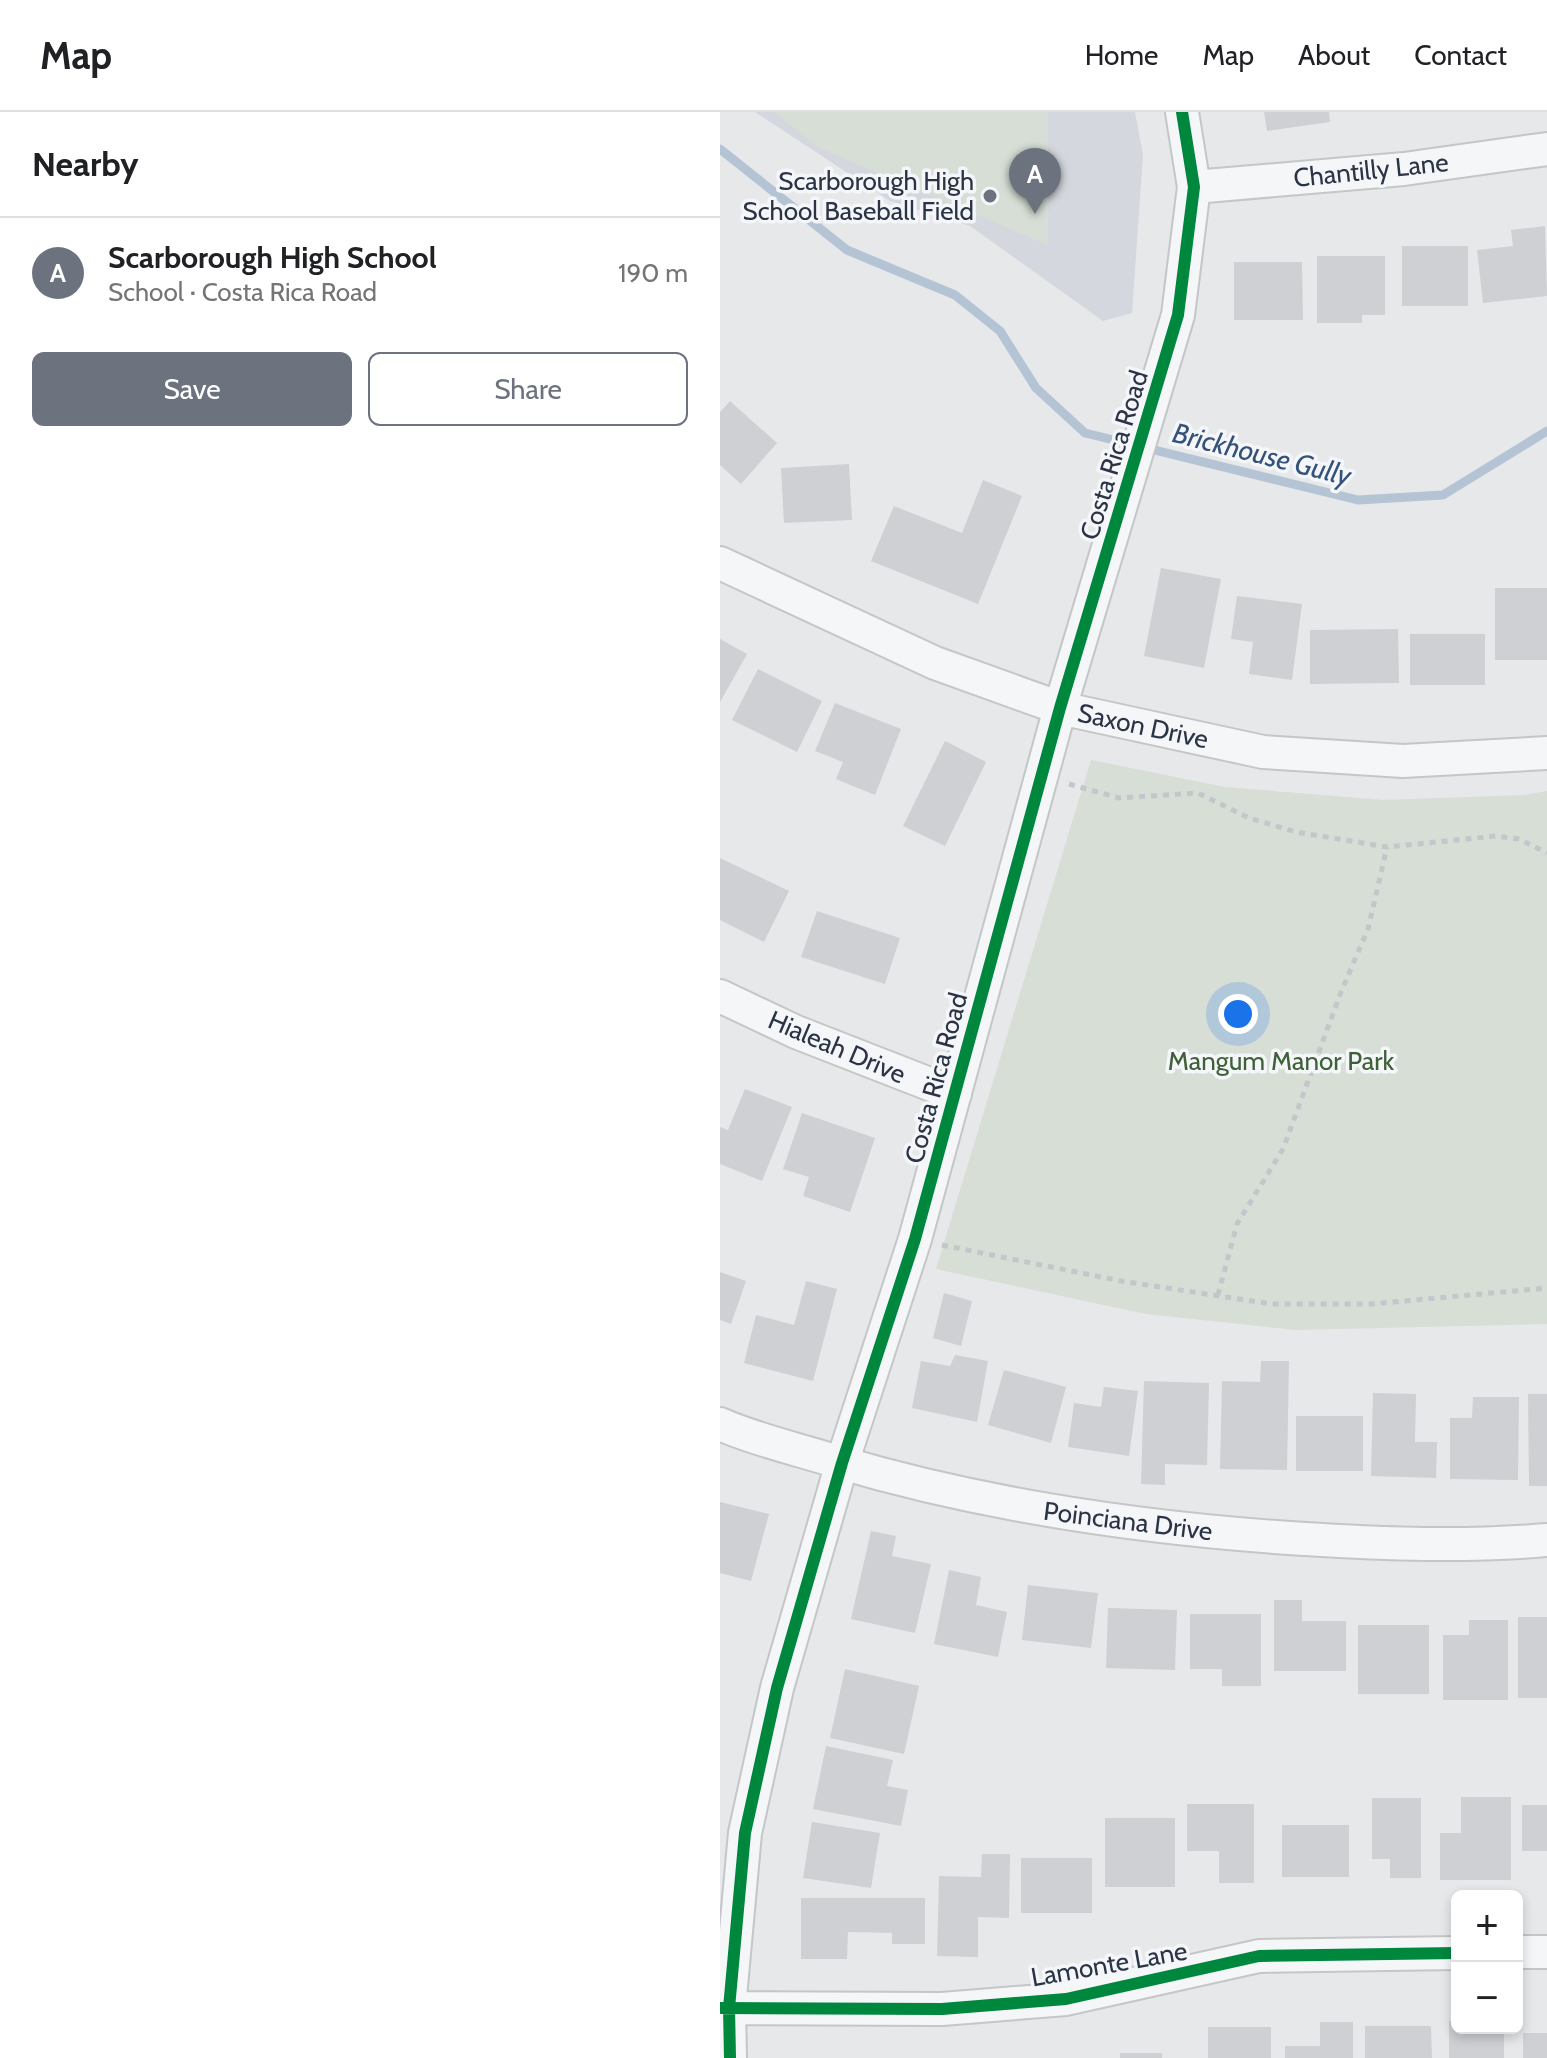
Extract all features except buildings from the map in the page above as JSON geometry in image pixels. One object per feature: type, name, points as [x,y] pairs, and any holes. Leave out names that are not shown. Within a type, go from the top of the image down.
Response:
[{"type":"street","name":"Costa Rica Road","points":[[730,2058],[725,2008],[745,1833],[777,1688],[842,1463],[915,1239],[1060,708],[1178,315],[1194,187],[1182,112]]},
{"type":"street","name":"Chantilly Lane","points":[[1194,187],[1404,169],[1547,149]]},
{"type":"street","name":"Saxon Drive","points":[[720,563],[935,663],[1060,708],[1263,752],[1403,761],[1547,753]]},
{"type":"street","name":"Hialeah Drive","points":[[720,996],[796,1032],[955,1094]]},
{"type":"street","name":"Poinciana Drive","points":[[720,1424],[934,1489],[1038,1510],[1202,1533],[1386,1544],[1496,1545],[1547,1540]]},
{"type":"street","points":[[1523,1952],[1547,1952]]},
{"type":"street","name":"Lamonte Lane","points":[[725,2008],[942,2009],[1066,1999],[1259,1956],[1451,1953]]},
{"type":"path","points":[[1042,775],[1119,798],[1198,793],[1249,818],[1296,832],[1387,847],[1496,836],[1519,839],[1547,853]]},
{"type":"path","points":[[1218,1295],[1237,1224],[1283,1149],[1341,992],[1368,929],[1387,847]]},
{"type":"path","points":[[915,1239],[1121,1281],[1272,1304],[1371,1304],[1547,1288]]},
{"type":"shaded area","points":[[755,112],[1135,112],[1143,155],[1132,313],[1103,321],[970,226],[890,201]]},
{"type":"green space","name":"Scarborough High School Baseball Field","points":[[775,112],[1048,112],[1048,245],[817,147]]},
{"type":"green space","name":"Mangum Manor Park","points":[[1091,760],[1225,787],[1383,800],[1524,795],[1547,791],[1547,1324],[1295,1330],[1146,1314],[936,1269]]},
{"type":"waterway","name":"Brickhouse Gully","points":[[720,149],[847,250],[955,295],[1000,331],[1036,388],[1085,433],[1358,500],[1443,495],[1547,431]]},
{"type":"cycle path","points":[[730,2058],[729,2008],[745,1833],[777,1688],[842,1463],[915,1239],[1060,708],[1178,315],[1194,187],[1182,112]]},
{"type":"cycle path","points":[[720,2008],[942,2009],[1066,1999],[1259,1956],[1451,1953]]},
{"type":"place","name":"Scarborough High School Baseball Field","points":[[990,196]]},
{"type":"place","name":"Scarborough High School","points":[[1035,214]]}]
